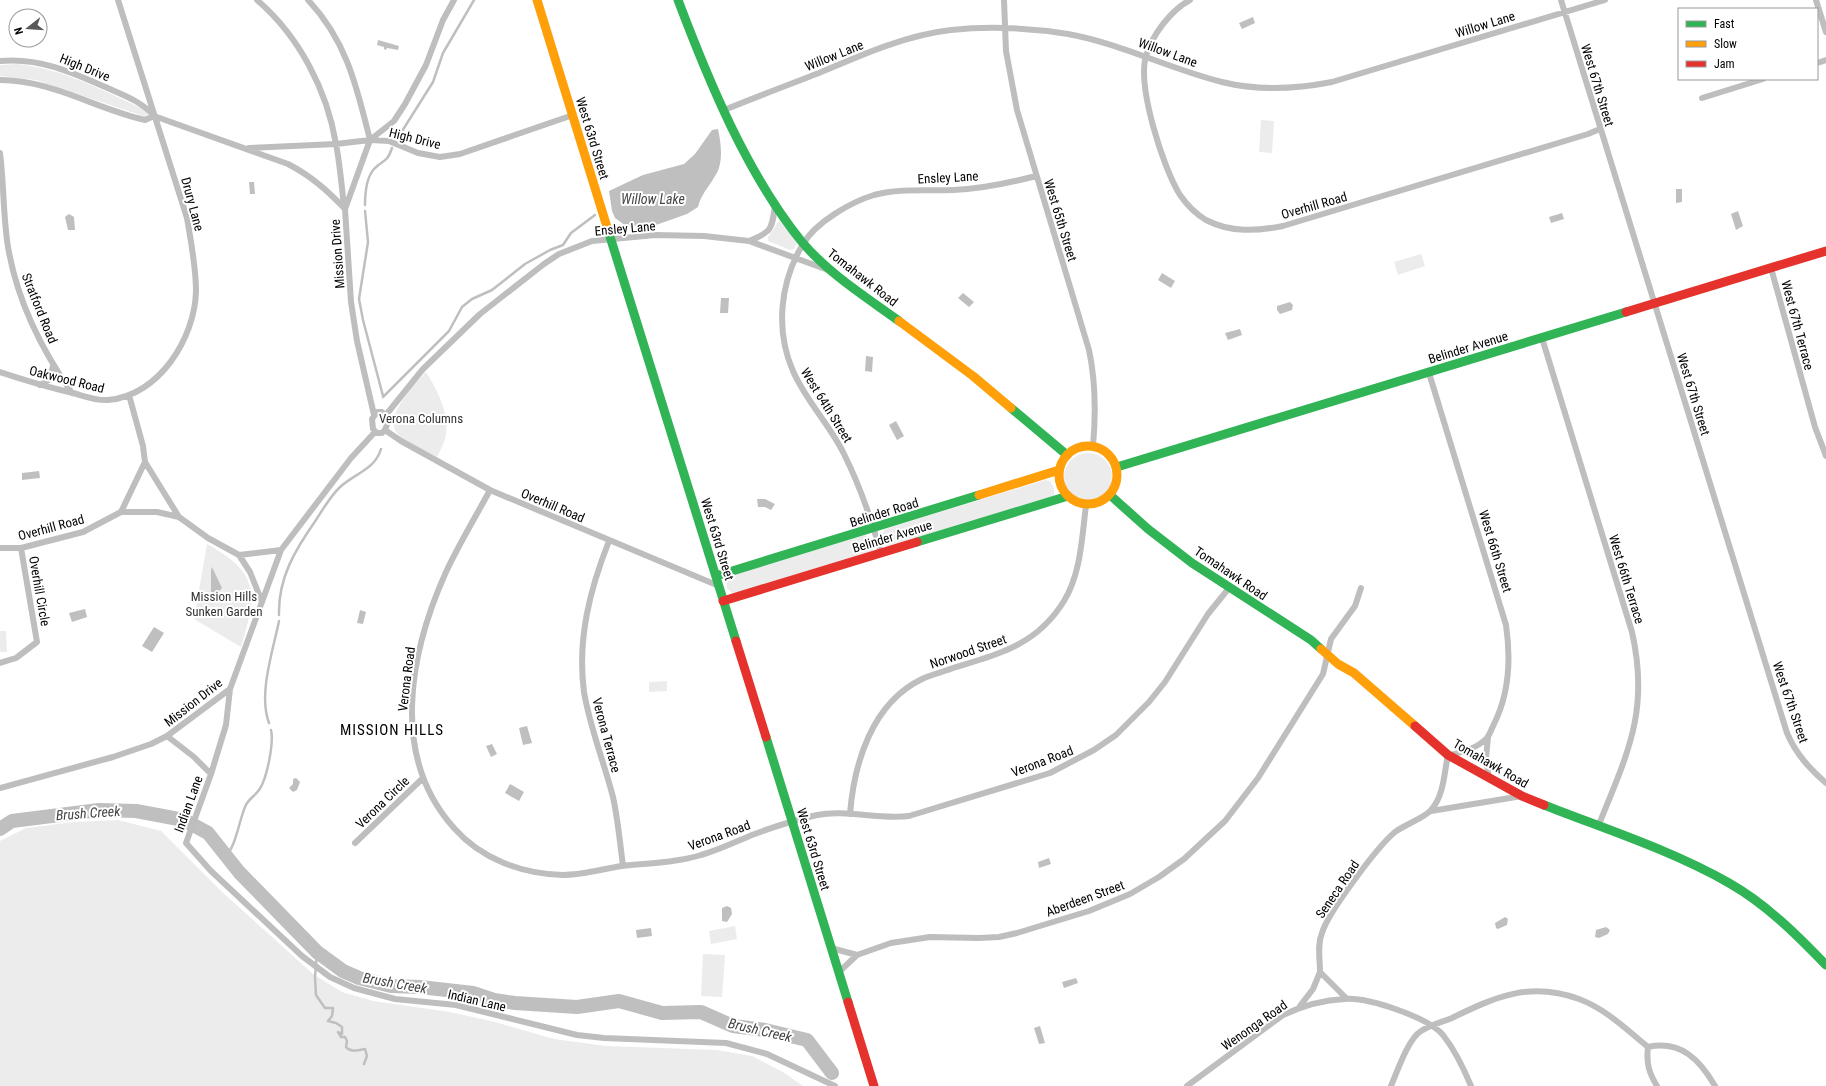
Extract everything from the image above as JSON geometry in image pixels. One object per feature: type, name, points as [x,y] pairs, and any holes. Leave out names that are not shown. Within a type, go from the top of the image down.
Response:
[{"type":"street","name":"Drury Lane","points":[[118,0],[187,218],[194,260],[196,291],[189,328],[180,347],[169,364],[152,382],[129,395]]},
{"type":"street","points":[[257,0],[280,23],[306,59],[318,85],[336,144],[344,209]]},
{"type":"street","points":[[308,0],[332,30],[352,72],[370,140],[394,121],[414,90],[426,65],[443,20],[454,0]]},
{"type":"street","name":"West 63rd Street","points":[[537,0],[874,1086]]},
{"type":"street","name":"Tomahawk Road","points":[[678,0],[699,56],[738,140],[775,205],[803,243],[832,272],[974,376],[1067,455]]},
{"type":"street","name":"West 65th Street","points":[[1004,0],[1006,51],[1014,95],[1036,176],[1092,363],[1096,396],[1093,446]]},
{"type":"street","name":"Overhill Road","points":[[1190,0],[1156,32],[1146,56],[1144,82],[1150,112],[1162,152],[1176,188],[1197,214],[1206,220],[1226,228],[1251,230],[1283,226],[1600,129]]},
{"type":"street","name":"West 67th Street","points":[[1561,0],[1787,733],[1794,748],[1804,762],[1826,783]]},
{"type":"street","name":"Willow Lane","points":[[724,110],[859,56],[906,41],[951,30],[1005,28],[1044,31],[1090,38],[1123,47],[1187,72],[1223,83],[1266,88],[1293,88],[1339,80],[1605,0]]},
{"type":"street","points":[[1816,0],[1826,32]]},
{"type":"street","name":"High Drive","points":[[0,61],[32,62],[67,70],[142,104],[154,116],[288,164],[305,173],[322,185],[344,209]]},
{"type":"street","name":"High Drive","points":[[0,80],[21,81],[56,90],[136,118],[145,120],[154,116]]},
{"type":"street","points":[[1702,98],[1760,80]]},
{"type":"street","name":"High Drive","points":[[245,148],[336,144],[370,140],[389,141],[418,153],[440,157],[460,154],[573,115]]},
{"type":"street","name":"Mission Drive","points":[[370,140],[344,209],[351,302],[357,341],[374,415]]},
{"type":"street","name":"Stratford Road","points":[[0,153],[6,229],[12,266],[29,316],[53,366],[72,393]]},
{"type":"street","name":"Ensley Lane","points":[[803,243],[829,218],[845,207],[876,195],[895,191],[973,189],[1036,176]]},
{"type":"street","points":[[749,242],[764,235],[773,224],[775,205]]},
{"type":"street","name":"Ensley Lane","points":[[385,416],[418,375],[452,339],[519,282],[544,264],[565,252],[600,239],[612,240],[662,235],[704,236],[749,242],[832,272]]},
{"type":"street","name":"West 64th Street","points":[[803,243],[786,284],[781,314],[782,332],[787,356],[796,379],[843,452],[865,500],[881,553]]},
{"type":"street","name":"Belinder Avenue","points":[[1117,467],[1826,251]]},
{"type":"street","name":"West 67th Terrace","points":[[1772,268],[1815,427],[1826,456]]},
{"type":"street","name":"West 66th Terrace","points":[[1542,338],[1638,656],[1639,695],[1636,723],[1625,757],[1598,827]]},
{"type":"street","points":[[40,385],[50,380],[53,366]]},
{"type":"street","name":"Oakwood Road","points":[[0,372],[40,385],[95,399],[107,400],[129,395]]},
{"type":"street","name":"West 66th Street","points":[[1429,373],[1506,625],[1509,645],[1508,678],[1499,713],[1488,737],[1486,758],[1489,778]]},
{"type":"street","points":[[129,395],[143,446],[145,462],[179,517],[208,538],[239,556],[250,572],[262,602]]},
{"type":"street","points":[[379,412],[385,416],[387,422],[385,430],[382,433],[375,432],[372,425],[374,415],[379,412]]},
{"type":"street","name":"Overhill Road","points":[[385,430],[401,441],[490,490],[719,586]]},
{"type":"street","name":"Mission Drive","points":[[0,788],[131,752],[167,736],[230,689],[281,550],[351,458],[375,432]]},
{"type":"street","points":[[1084,446],[1093,446],[1108,453],[1117,467],[1118,477],[1116,487],[1110,495],[1099,503],[1086,505],[1073,501],[1068,496],[1061,484],[1059,470],[1067,455],[1075,449],[1084,446]]},
{"type":"street","points":[[145,462],[121,512],[157,512],[179,517]]},
{"type":"street","name":"Belinder Road","points":[[716,576],[1059,470]]},
{"type":"street","name":"Verona Road","points":[[490,490],[447,570],[434,600],[420,646],[412,700],[411,727],[413,744],[423,778],[445,818],[458,833],[483,852],[507,864],[527,871],[565,875],[623,866],[672,861],[702,855],[766,830],[819,814],[832,813],[894,818],[930,811],[1050,773],[1094,750],[1116,735],[1149,702],[1165,682],[1208,614],[1229,588]]},
{"type":"street","name":"Tomahawk Road","points":[[1110,495],[1167,545],[1229,588],[1311,640],[1338,664],[1354,673],[1448,756],[1522,796],[1693,864],[1729,883],[1760,903],[1790,928],[1826,966]]},
{"type":"street","name":"Belinder Avenue","points":[[724,601],[1068,496]]},
{"type":"street","name":"Norwood Street","points":[[850,814],[853,787],[866,744],[880,714],[893,699],[922,679],[1010,650],[1038,633],[1051,619],[1064,601],[1074,579],[1086,505]]},
{"type":"street","name":"Overhill Road","points":[[0,548],[21,548],[83,532],[121,512]]},
{"type":"street","name":"Verona Terrace","points":[[609,541],[598,569],[586,613],[582,646],[583,672],[589,720],[613,798],[623,866]]},
{"type":"street","name":"Overhill Circle","points":[[0,662],[16,658],[37,642],[21,548]]},
{"type":"street","points":[[239,556],[281,550]]},
{"type":"street","name":"Aberdeen Street","points":[[839,972],[857,955],[891,943],[913,938],[979,938],[1017,933],[1106,904],[1159,877],[1184,859],[1210,836],[1243,800],[1323,674],[1331,639],[1354,606],[1361,588]]},
{"type":"street","name":"Indian Lane","points":[[230,689],[226,725],[211,774],[186,843],[211,871],[302,956],[330,977],[370,993],[395,998],[456,1005],[577,1035],[604,1038],[711,1042],[741,1046],[790,1064],[835,1086]]},
{"type":"street","name":"Indian Lane","points":[[167,736],[194,757],[211,774]]},
{"type":"street","points":[[1431,811],[1442,792],[1448,756],[1462,753],[1488,737]]},
{"type":"street","name":"Verona Circle","points":[[355,843],[423,778]]},
{"type":"street","name":"Seneca Road","points":[[1320,972],[1319,943],[1322,931],[1341,900],[1381,847],[1394,833],[1406,823],[1431,811],[1522,796]]},
{"type":"street","points":[[831,948],[857,955]]},
{"type":"street","points":[[1300,1006],[1313,989],[1320,972],[1346,998]]},
{"type":"street","points":[[1391,1086],[1412,1040],[1421,1031],[1500,996],[1518,992],[1541,991],[1571,996],[1592,1004],[1648,1047],[1666,1045],[1679,1048],[1706,1071],[1715,1086]]},
{"type":"street","name":"Wenonga Road","points":[[1187,1086],[1267,1026],[1300,1006],[1346,998],[1400,1011],[1423,1020],[1432,1026],[1442,1034],[1471,1086]]},
{"type":"street","points":[[1648,1047],[1647,1058],[1650,1074],[1657,1086]]},
{"type":"green space","points":[[18,64],[68,76],[145,110],[148,113],[146,117],[36,80],[0,76],[0,65]]},
{"type":"green space","points":[[1261,120],[1274,121],[1272,153],[1259,152]]},
{"type":"green space","points":[[780,221],[797,242],[794,249],[790,250],[768,241],[768,237]]},
{"type":"green space","points":[[1421,254],[1425,266],[1398,275],[1394,262]]},
{"type":"green space","name":"Verona Columns","points":[[426,372],[439,395],[445,413],[445,439],[437,457],[402,438],[395,430],[394,423],[398,407],[403,399]]},
{"type":"green space","points":[[1088,453],[1097,455],[1105,460],[1110,468],[1112,477],[1110,486],[1105,494],[1097,499],[1088,501],[1079,499],[1071,494],[1066,486],[1064,477],[1066,468],[1071,460],[1079,455]]},
{"type":"green space","points":[[1045,480],[1050,481],[1054,488],[1054,496],[886,547],[882,533],[885,529]]},
{"type":"green space","points":[[865,535],[871,539],[873,551],[733,594],[727,588],[727,582],[731,576]]},
{"type":"green space","name":"Mission Hills Sunken Garden","points":[[207,544],[237,565],[245,575],[250,586],[250,613],[241,647],[194,619]]},
{"type":"green space","points":[[0,631],[6,631],[7,652],[0,652]]},
{"type":"green space","points":[[667,681],[667,691],[649,692],[649,682]]},
{"type":"green space","points":[[118,820],[161,831],[221,891],[313,974],[342,992],[373,1001],[450,1012],[495,1022],[554,1039],[606,1046],[717,1050],[752,1056],[783,1072],[803,1086],[0,1086],[0,841],[26,828],[74,822]]},
{"type":"green space","points":[[735,926],[737,939],[711,944],[709,931]]},
{"type":"green space","points":[[703,954],[725,955],[722,997],[701,996]]},
{"type":"water","points":[[1253,17],[1255,23],[1242,29],[1239,23]]},
{"type":"water","points":[[378,40],[399,46],[398,50],[387,48],[386,50],[384,49],[384,47],[377,45]]},
{"type":"water","name":"Willow Lake","points":[[718,129],[721,147],[720,165],[718,171],[701,198],[698,207],[687,214],[656,225],[626,226],[615,218],[612,211],[609,191],[643,175],[684,164],[695,154],[712,130]]},
{"type":"water","points":[[249,182],[254,182],[255,194],[250,194]]},
{"type":"water","points":[[1676,189],[1682,189],[1682,202],[1676,203]]},
{"type":"water","points":[[1738,211],[1743,226],[1736,230],[1731,214]]},
{"type":"water","points":[[1562,213],[1564,219],[1551,223],[1549,217]]},
{"type":"water","points":[[69,214],[74,217],[75,230],[68,230],[65,217]]},
{"type":"water","points":[[1162,273],[1175,281],[1171,288],[1158,280]]},
{"type":"water","points":[[963,293],[974,302],[969,307],[958,298]]},
{"type":"water","points":[[721,298],[729,298],[728,313],[720,313]]},
{"type":"water","points":[[1290,302],[1293,305],[1292,310],[1280,314],[1277,310],[1277,306]]},
{"type":"water","points":[[1240,329],[1242,335],[1228,340],[1225,333]]},
{"type":"water","points":[[866,356],[873,357],[872,372],[865,371]]},
{"type":"water","points":[[896,421],[904,436],[897,440],[889,425]]},
{"type":"water","points":[[39,471],[40,478],[22,480],[22,473]]},
{"type":"water","points":[[757,499],[765,499],[775,504],[771,510],[765,507],[758,507]]},
{"type":"water","points":[[212,567],[222,588],[213,597],[211,596]]},
{"type":"water","points":[[85,609],[87,617],[72,622],[69,613]]},
{"type":"water","points":[[360,610],[366,612],[363,624],[357,623]]},
{"type":"water","points":[[154,627],[164,633],[152,652],[142,646]]},
{"type":"water","points":[[527,726],[532,743],[523,745],[519,728]]},
{"type":"water","points":[[492,744],[497,754],[491,757],[486,746]]},
{"type":"water","points":[[296,778],[300,782],[297,790],[293,792],[289,788],[293,784],[293,779]]},
{"type":"water","points":[[510,784],[524,792],[519,801],[505,793]]},
{"type":"water","points":[[1049,858],[1051,864],[1039,868],[1038,862]]},
{"type":"water","points":[[727,906],[731,908],[732,914],[727,922],[722,921],[722,908]]},
{"type":"water","points":[[1505,917],[1508,919],[1507,925],[1498,929],[1496,928],[1495,923]]},
{"type":"water","points":[[1606,927],[1610,930],[1608,934],[1599,938],[1595,937],[1596,930]]},
{"type":"water","points":[[651,928],[652,936],[637,938],[636,930]]},
{"type":"water","points":[[1076,978],[1078,983],[1064,988],[1062,982]]},
{"type":"water","points":[[1040,1026],[1045,1043],[1039,1044],[1034,1028]]},
{"type":"waterway","points":[[399,136],[433,82],[443,53],[474,0]]},
{"type":"waterway","points":[[365,205],[369,177],[374,169],[387,159],[392,148]]},
{"type":"waterway","points":[[365,211],[368,242],[359,299],[383,396]]},
{"type":"waterway","points":[[383,397],[449,331],[462,307],[472,299],[492,290],[525,264],[550,250],[563,245],[571,233],[595,215]]},
{"type":"waterway","points":[[279,615],[281,589],[289,565],[301,542],[339,488],[369,467],[374,462],[381,449]]},
{"type":"waterway","points":[[269,723],[266,712],[266,686],[270,659],[279,621]]},
{"type":"waterway","points":[[226,855],[235,840],[246,804],[259,790],[265,778],[271,752],[271,730]]},
{"type":"waterway","name":"Brush Creek","points":[[0,829],[12,821],[99,810],[136,811],[184,820],[208,833],[239,872],[317,952],[343,971],[359,978],[391,986],[420,987],[473,993],[494,1000],[515,1003],[577,1007],[619,1001],[662,1013],[701,1012],[733,1026],[765,1030],[807,1040],[832,1073]]},
{"type":"waterway","points":[[317,952],[315,977],[316,995],[325,1008],[333,1008],[332,1016],[328,1021],[336,1023],[342,1027],[342,1034],[338,1032],[341,1037],[345,1037],[347,1041],[346,1047],[352,1051],[365,1049],[367,1056],[364,1064]]},
{"type":"traffic: fast","points":[[678,0],[716,95],[747,157],[782,215],[802,242],[836,275],[899,321]]},
{"type":"traffic: fast","points":[[607,227],[736,641]]},
{"type":"traffic: fast","points":[[1117,467],[1626,312]]},
{"type":"traffic: fast","points":[[1011,408],[1067,455]]},
{"type":"traffic: fast","points":[[716,576],[979,495]]},
{"type":"traffic: fast","points":[[1110,495],[1148,529],[1192,563],[1311,640],[1321,649]]},
{"type":"traffic: fast","points":[[917,542],[1068,496]]},
{"type":"traffic: fast","points":[[766,737],[848,1002]]},
{"type":"traffic: fast","points":[[1544,805],[1661,850],[1729,883],[1743,891],[1768,910],[1792,931],[1826,965]]},
{"type":"traffic: slow","points":[[537,0],[607,227]]},
{"type":"traffic: slow","points":[[899,321],[973,376],[1011,408]]},
{"type":"traffic: slow","points":[[1082,446],[1094,446],[1109,454],[1117,469],[1117,475],[1117,481],[1109,496],[1094,504],[1082,504],[1067,496],[1059,481],[1059,469],[1067,454],[1082,446]]},
{"type":"traffic: slow","points":[[979,495],[1059,470]]},
{"type":"traffic: slow","points":[[1321,649],[1338,664],[1354,673],[1415,726]]},
{"type":"traffic: jam","points":[[1626,312],[1826,251]]},
{"type":"traffic: jam","points":[[723,601],[917,542]]},
{"type":"traffic: jam","points":[[736,641],[766,737]]},
{"type":"traffic: jam","points":[[1415,726],[1448,755],[1522,796],[1544,805]]},
{"type":"traffic: jam","points":[[848,1002],[874,1086]]},
{"type":"district","name":"MISSION HILLS","points":[[392,730]]}]
